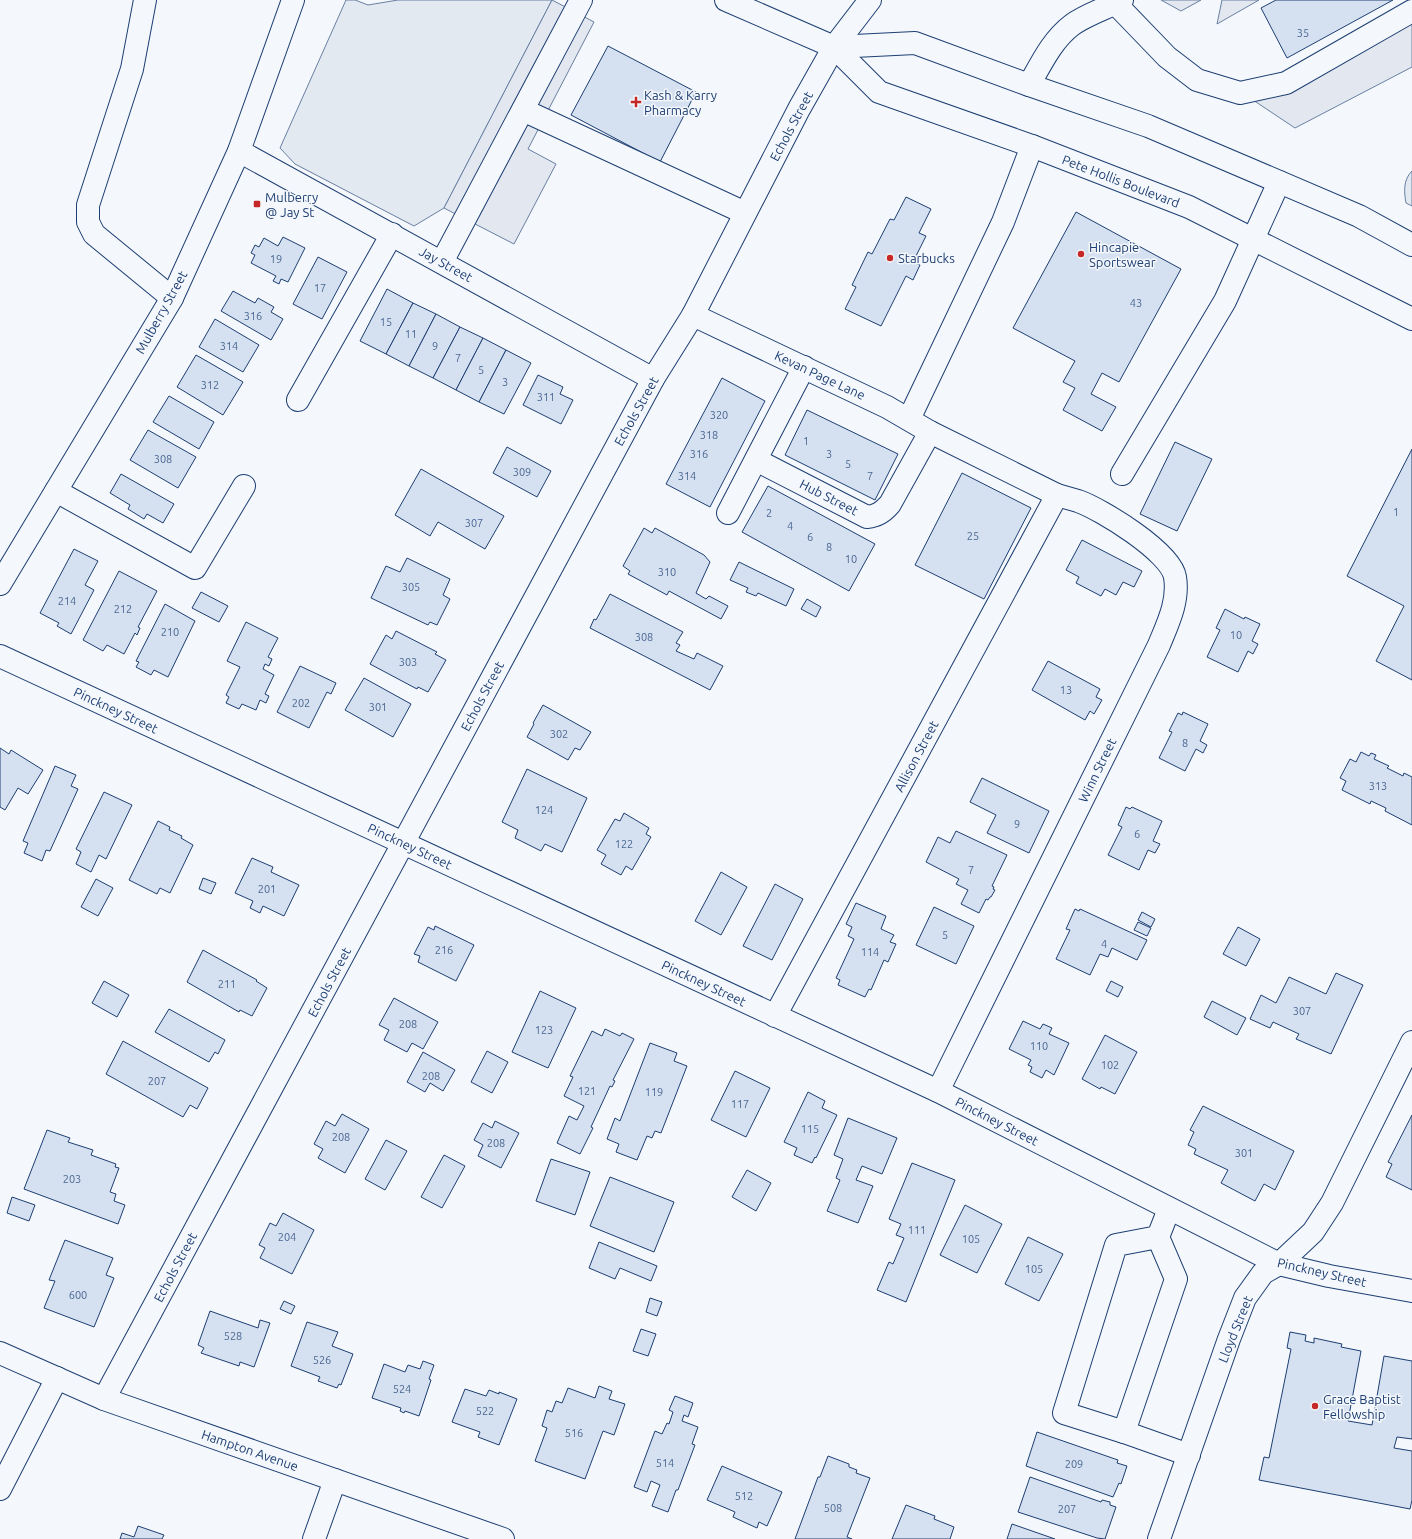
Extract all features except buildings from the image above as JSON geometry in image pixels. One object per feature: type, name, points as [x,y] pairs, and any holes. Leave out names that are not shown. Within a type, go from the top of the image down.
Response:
[{"type":"street","points":[[145,0],[132,69],[88,205],[88,222],[94,234],[172,298]]},
{"type":"street","name":"Mulberry Street","points":[[0,584],[172,298],[239,150],[293,0]]},
{"type":"street","points":[[442,262],[581,0]]},
{"type":"street","name":"Pete Hollis Boulevard","points":[[726,0],[834,47],[879,92],[1032,146],[1189,207],[1412,319]]},
{"type":"street","name":"Echols Street","points":[[104,1399],[653,379],[693,315],[799,109],[834,47],[870,0]]},
{"type":"street","points":[[1029,86],[1044,57],[1059,36],[1073,24],[1119,2],[1167,57],[1196,80],[1240,92],[1286,83],[1412,11]]},
{"type":"street","name":"Pete Hollis Boulevard","points":[[834,47],[915,43],[1029,86],[1148,126],[1359,216],[1412,245]]},
{"type":"street","points":[[523,110],[745,213]]},
{"type":"street","points":[[909,419],[1003,222],[1032,146]]},
{"type":"street","name":"Jay Street","points":[[239,150],[653,379]]},
{"type":"street","points":[[1122,474],[1225,301],[1254,240],[1279,182]]},
{"type":"street","points":[[298,400],[392,234]]},
{"type":"street","name":"Kevan Page Lane","points":[[693,315],[804,367],[938,435]]},
{"type":"street","points":[[728,513],[804,367]]},
{"type":"street","name":"Hub Street","points":[[756,460],[867,517],[875,516],[890,504],[938,435]]},
{"type":"street","name":"Winn Street","points":[[938,435],[1057,495],[1078,501],[1107,515],[1152,546],[1165,560],[1175,576],[1175,605],[1160,645],[938,1091]]},
{"type":"street","points":[[56,491],[195,568],[244,486]]},
{"type":"street","name":"Allison Street","points":[[775,1016],[1057,495]]},
{"type":"street","name":"Pinckney Street","points":[[0,656],[938,1091],[1279,1264],[1329,1276],[1412,1291]]},
{"type":"street","name":"Lloyd Street","points":[[1159,1539],[1229,1339],[1245,1298],[1263,1273],[1279,1264],[1313,1232],[1332,1203],[1412,1042]]},
{"type":"street","points":[[1124,1432],[1176,1278],[1158,1237],[1169,1209]]},
{"type":"street","points":[[1158,1237],[1116,1245],[1064,1414],[1124,1432],[1189,1455]]},
{"type":"street","name":"Hampton Avenue","points":[[0,1353],[104,1399],[504,1539]]},
{"type":"street","points":[[0,1489],[57,1378]]},
{"type":"street","points":[[314,1539],[335,1480]]},
{"type":"shaded area","points":[[346,0],[355,0],[368,5],[398,0],[552,0],[444,208],[414,226],[295,164],[280,148]]},
{"type":"shaded area","points":[[552,0],[594,22],[528,149],[556,164],[514,244],[444,208]]},
{"type":"shaded area","points":[[1161,0],[1201,0],[1181,11]]},
{"type":"shaded area","points":[[1222,0],[1259,0],[1217,24]]},
{"type":"shaded area","points":[[1412,19],[1412,67],[1295,128],[1247,96]]},
{"type":"shaded area","points":[[1412,171],[1412,206],[1406,203],[1405,190],[1407,178]]},
{"type":"place","name":"Kash & Karry Pharmacy","points":[[636,102]]},
{"type":"place","name":"Mulberry @ Jay St","points":[[257,204]]},
{"type":"place","name":"Hincapie Sportswear","points":[[1081,254]]},
{"type":"place","name":"Starbucks","points":[[890,258]]},
{"type":"place","name":"Grace Baptist Fellowship","points":[[1315,1406]]}]
